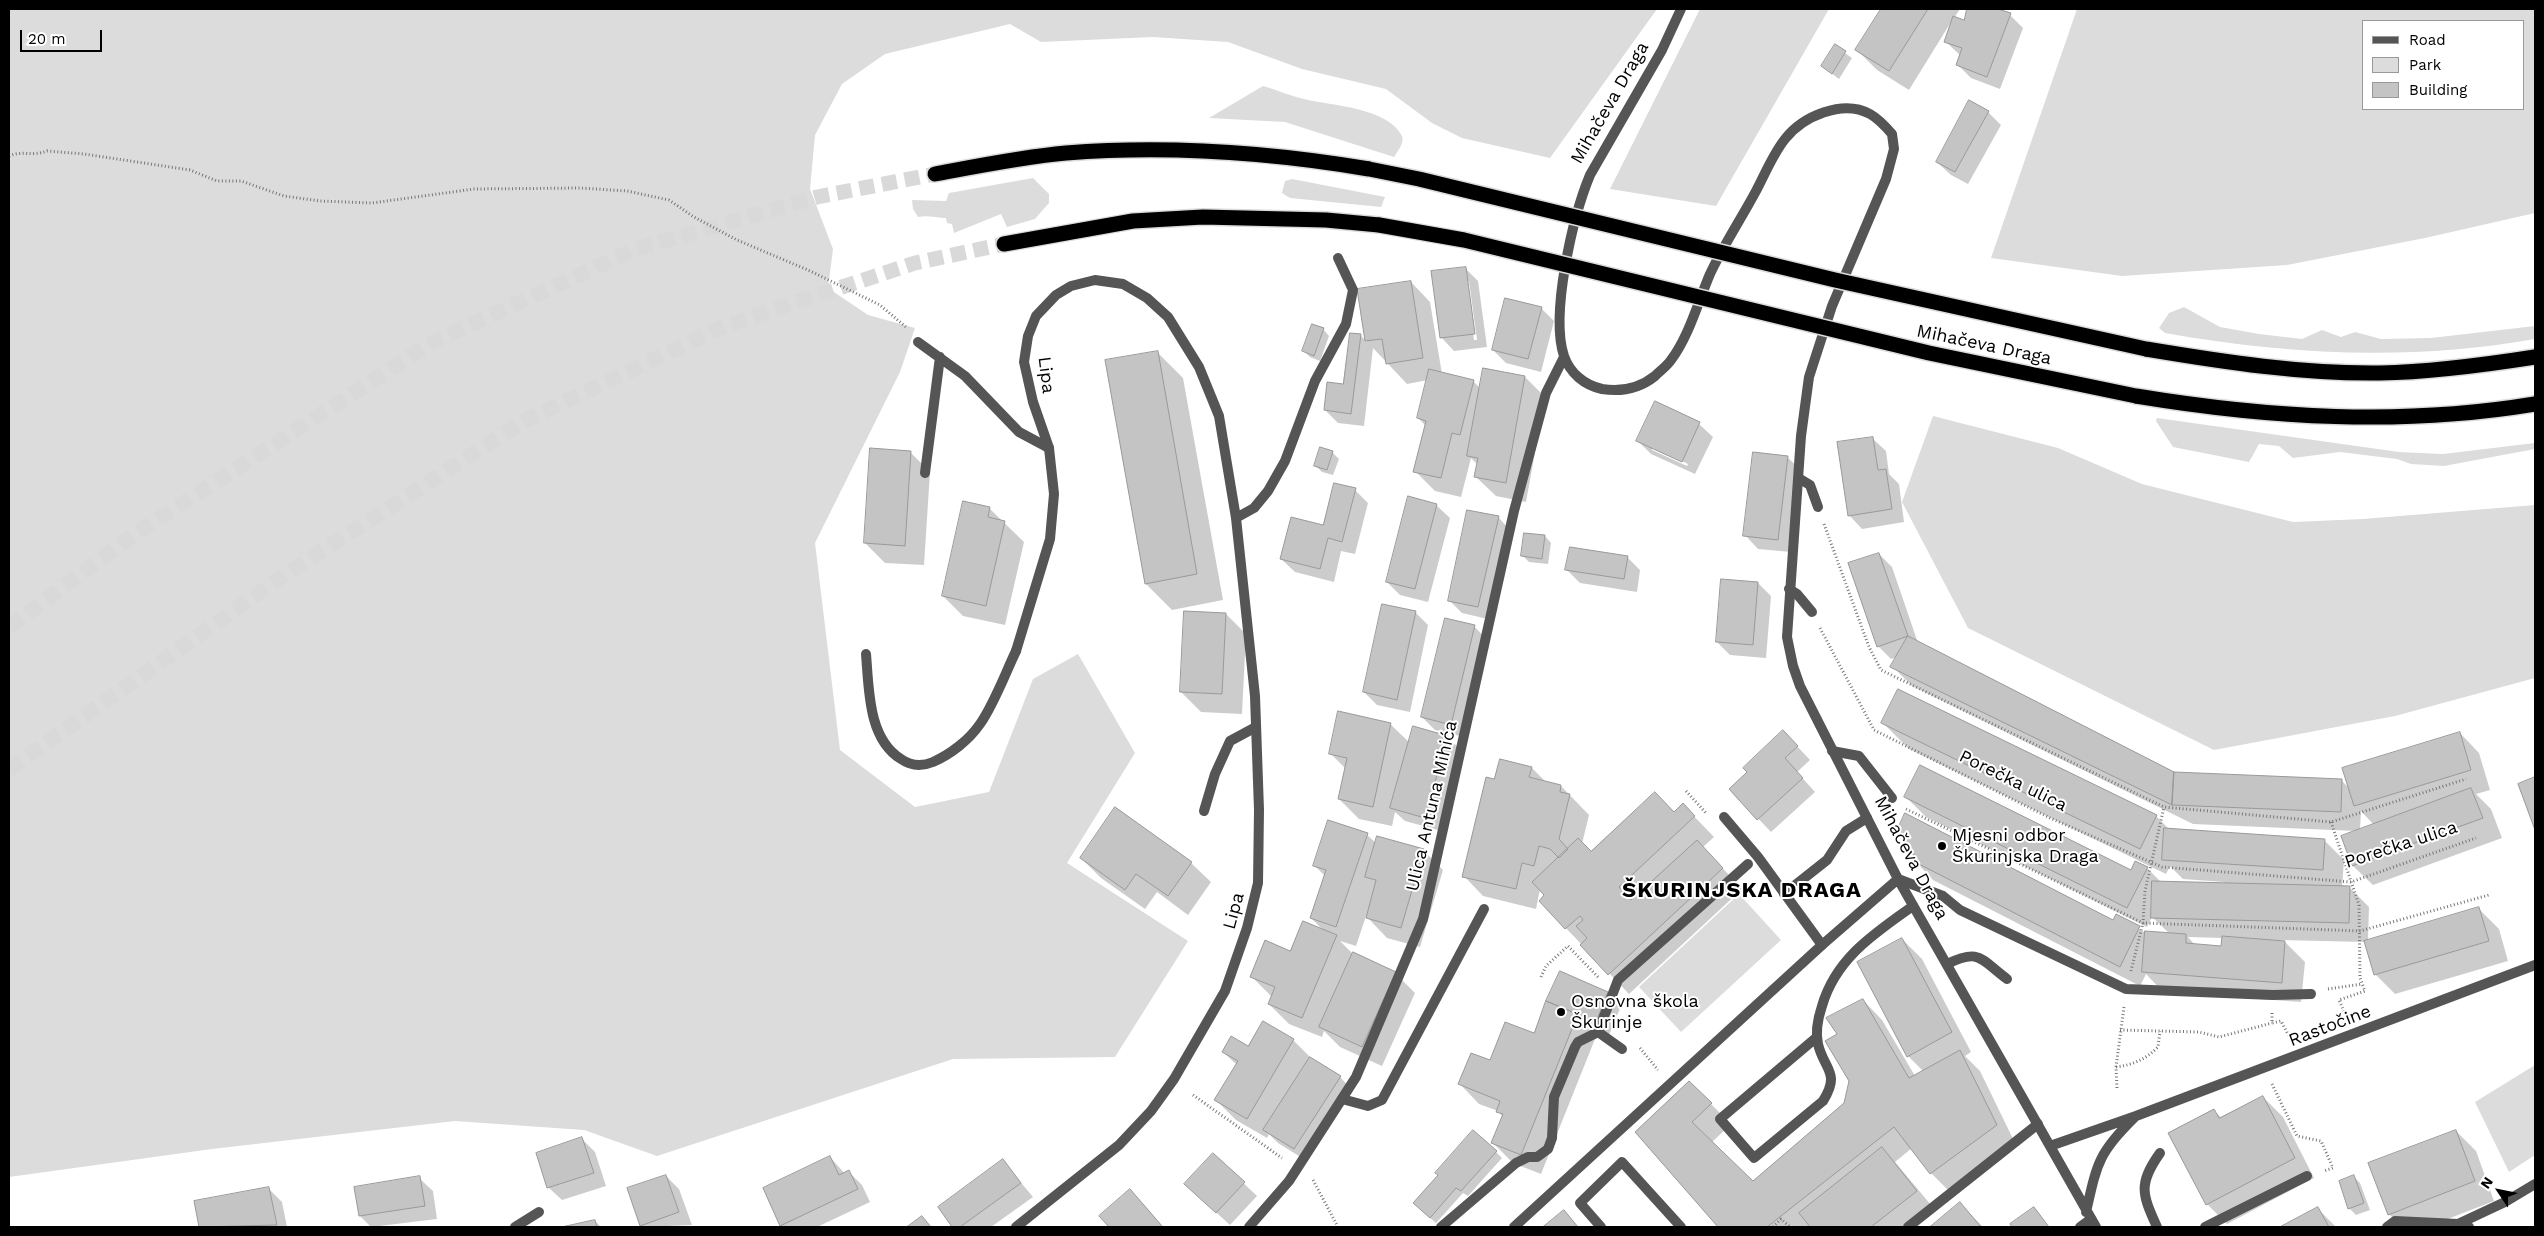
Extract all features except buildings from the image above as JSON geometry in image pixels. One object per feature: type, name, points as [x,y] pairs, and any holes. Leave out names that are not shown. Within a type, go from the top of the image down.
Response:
[{"type":"highway","name":"Mihačeva Draga","points":[[935,174],[1003,161],[1064,153],[1128,149],[1257,153],[1369,169],[1420,179],[1835,280],[2146,349],[2256,367],[2380,373],[2440,370],[2535,357]]},
{"type":"highway","name":"Mihačeva Draga","points":[[1004,244],[1132,221],[1203,216],[1326,220],[1379,225],[1464,240],[1929,353],[2136,396],[2304,416],[2451,415],[2535,404]]},
{"type":"street","name":"Mihačeva Draga","points":[[1682,9],[1662,50],[1590,174],[1583,190],[1565,274],[1560,308],[1561,342],[1564,357],[1572,372],[1589,386],[1623,390],[1638,386],[1652,378],[1671,361],[1684,336],[1711,272],[1785,138],[1820,113],[1854,109],[1870,113],[1892,134],[1894,149],[1886,179],[1832,306],[1814,357],[1801,436],[1800,479],[1789,589],[1787,637],[1792,666],[1832,751],[1898,879],[2091,1219]]},
{"type":"street","points":[[1236,518],[1254,508],[1268,491],[1285,461],[1316,382],[1346,324],[1353,290],[1338,258]]},
{"type":"street","name":"Lipa","points":[[866,654],[870,697],[878,732],[888,752],[908,764],[924,766],[943,758],[964,742],[981,723],[1016,651],[1050,539],[1054,494],[1049,448],[1032,402],[1024,362],[1028,336],[1036,316],[1056,295],[1071,286],[1095,280],[1123,284],[1147,298],[1168,317],[1199,367],[1219,416],[1236,518],[1256,727],[1259,810],[1258,883],[1247,928],[1225,991],[1176,1076],[1150,1112],[1119,1145],[1016,1227]]},
{"type":"street","points":[[918,342],[965,376],[1019,432],[1049,448]]},
{"type":"street","points":[[925,473],[940,357]]},
{"type":"street","name":"Ulica Antuna Mihića","points":[[1249,1227],[1289,1181],[1356,1077],[1424,919],[1514,511],[1546,393],[1564,357]]},
{"type":"street","points":[[1800,479],[1810,485],[1818,508]]},
{"type":"street","points":[[1789,589],[1797,594],[1812,612]]},
{"type":"street","points":[[1204,811],[1215,774],[1230,741],[1256,727]]},
{"type":"street","points":[[1832,751],[1859,756],[1892,798]]},
{"type":"street","points":[[1724,817],[1758,857],[1822,945]]},
{"type":"street","points":[[1784,894],[1827,860],[1846,831],[1866,818]]},
{"type":"street","points":[[1441,1227],[1516,1163],[1528,1157],[1537,1157],[1548,1149],[1552,1138],[1554,1097],[1578,1042],[1598,1032],[1618,980],[1748,864]]},
{"type":"street","points":[[1514,1227],[1822,945],[1898,879],[1943,896],[1960,910],[2126,989],[2273,995],[2311,994]]},
{"type":"street","points":[[1817,1037],[1720,1119],[1754,1158],[1823,1101],[1830,1090],[1832,1080],[1818,1045],[1817,1037],[1820,1012],[1826,990],[1836,972],[1873,935],[1913,906]]},
{"type":"street","points":[[1342,1099],[1368,1106],[1382,1100],[1484,909]]},
{"type":"street","points":[[1947,964],[1970,954],[1978,957],[2007,978]]},
{"type":"street","name":"Rastočine","points":[[2050,1146],[2136,1116],[2535,965]]},
{"type":"street","points":[[1598,1032],[1622,1049]]},
{"type":"street","name":"Rastočine","points":[[2091,1219],[2100,1157],[2111,1140],[2136,1116]]},
{"type":"street","points":[[1908,1227],[2038,1124]]},
{"type":"street","points":[[2157,1227],[2144,1200],[2143,1188],[2145,1177],[2160,1153]]},
{"type":"street","points":[[1601,1227],[1580,1203],[1622,1162],[1681,1227]]},
{"type":"street","points":[[2205,1227],[2307,1176]]},
{"type":"street","points":[[2458,1224],[2505,1202],[2535,1184]]},
{"type":"street","points":[[515,1227],[540,1212]]},
{"type":"street","points":[[2080,1227],[2091,1219]]},
{"type":"street","points":[[2387,1227],[2395,1221],[2458,1224],[2469,1227]]},
{"type":"path","points":[[9,156],[17,153],[34,155],[46,151],[135,160],[190,170],[217,182],[241,181],[284,196],[328,201],[372,203],[474,189],[580,188],[627,191],[669,200],[694,217],[737,240],[808,270],[880,306],[910,331],[918,342]]},
{"type":"path","points":[[1818,508],[1876,663],[1881,670],[2164,807],[2331,822],[2466,779]]},
{"type":"path","name":"Porečka ulica","points":[[1812,612],[1874,730],[2050,818],[2162,867],[2351,882],[2476,838]]},
{"type":"path","points":[[1686,791],[1698,802]]},
{"type":"path","points":[[1892,798],[1905,808],[2143,923],[2360,931],[2489,895]]},
{"type":"path","points":[[2117,1088],[2116,1067],[2126,989],[2143,923],[2145,891],[2153,863],[2164,807]]},
{"type":"path","points":[[2331,822],[2359,905],[2360,978],[2365,991],[2339,1000],[2348,1020]]},
{"type":"path","points":[[1541,977],[1546,966],[1568,946],[1594,975],[1615,990]]},
{"type":"path","points":[[2311,994],[2362,984]]},
{"type":"path","points":[[2120,1030],[2199,1032],[2219,1037],[2272,1023]]},
{"type":"path","points":[[2284,1025],[2292,1042]]},
{"type":"path","points":[[2116,1067],[2147,1057],[2158,1047],[2160,1031]]},
{"type":"path","points":[[1648,1057],[1659,1071]]},
{"type":"path","points":[[2274,1088],[2297,1136],[2321,1141],[2331,1163]]},
{"type":"path","points":[[1193,1095],[1285,1160]]},
{"type":"path","points":[[1313,1180],[1338,1227]]},
{"type":"path","points":[[1773,1227],[1781,1220],[1790,1227]]},
{"type":"green space","points":[[9,9],[1657,9],[1550,158],[1462,138],[1432,123],[1386,89],[1302,69],[1228,42],[1153,37],[1041,42],[1010,24],[885,54],[842,84],[815,135],[810,189],[833,249],[828,288],[868,315],[915,328],[900,372],[815,543],[840,750],[915,807],[989,792],[1033,679],[1078,654],[1135,753],[1067,863],[1188,941],[1115,1057],[953,1059],[657,1156],[584,1130],[455,1121],[212,1149],[9,1177]]},
{"type":"green space","points":[[1700,9],[1829,9],[1716,206],[1610,189]]},
{"type":"green space","points":[[2077,9],[2535,9],[2535,213],[2425,238],[2287,265],[2122,276],[1991,258]]},
{"type":"green space","points":[[1263,86],[1299,98],[1372,113],[1395,126],[1403,138],[1402,144],[1394,157],[1285,122],[1209,118]]},
{"type":"green space","points":[[1033,178],[1049,194],[1049,203],[1035,219],[1007,227],[1001,214],[954,233],[952,224],[947,223],[946,218],[918,217],[913,209],[912,200],[946,201],[949,193]]},
{"type":"green space","points":[[1292,179],[1385,197],[1381,207],[1290,198],[1282,193],[1285,181]]},
{"type":"green space","points":[[2184,307],[2220,327],[2302,339],[2322,330],[2341,337],[2355,332],[2381,339],[2431,338],[2535,326],[2535,339],[2489,346],[2442,350],[2396,353],[2350,352],[2257,346],[2165,333],[2159,328],[2169,313]]},
{"type":"green space","points":[[1933,416],[2058,448],[2142,484],[2293,522],[2363,519],[2535,505],[2535,678],[2395,716],[2214,750],[1968,628],[1902,502]]},
{"type":"green space","points":[[2157,418],[2399,452],[2443,454],[2535,443],[2535,449],[2444,466],[2411,464],[2397,459],[2340,452],[2293,458],[2279,446],[2259,444],[2249,462],[2173,447],[2156,421]]},
{"type":"green space","points":[[1739,894],[1781,940],[1681,1032],[1639,987]]},
{"type":"green space","points":[[2535,1065],[2535,1155],[2509,1172],[2475,1102]]},
{"type":"tunnel","points":[[9,627],[132,536],[431,343],[636,249],[817,197],[935,174]]},
{"type":"tunnel","points":[[9,769],[286,574],[524,421],[727,325],[915,263],[1004,244]]},
{"type":"place","name":"Mjesni odbor Škurinjska Draga","points":[[1942,846]]},
{"type":"place","name":"Osnovna škola Škurinje","points":[[1561,1012]]},
{"type":"district","name":"ŠKURINJSKA DRAGA","points":[[1742,891]]}]
